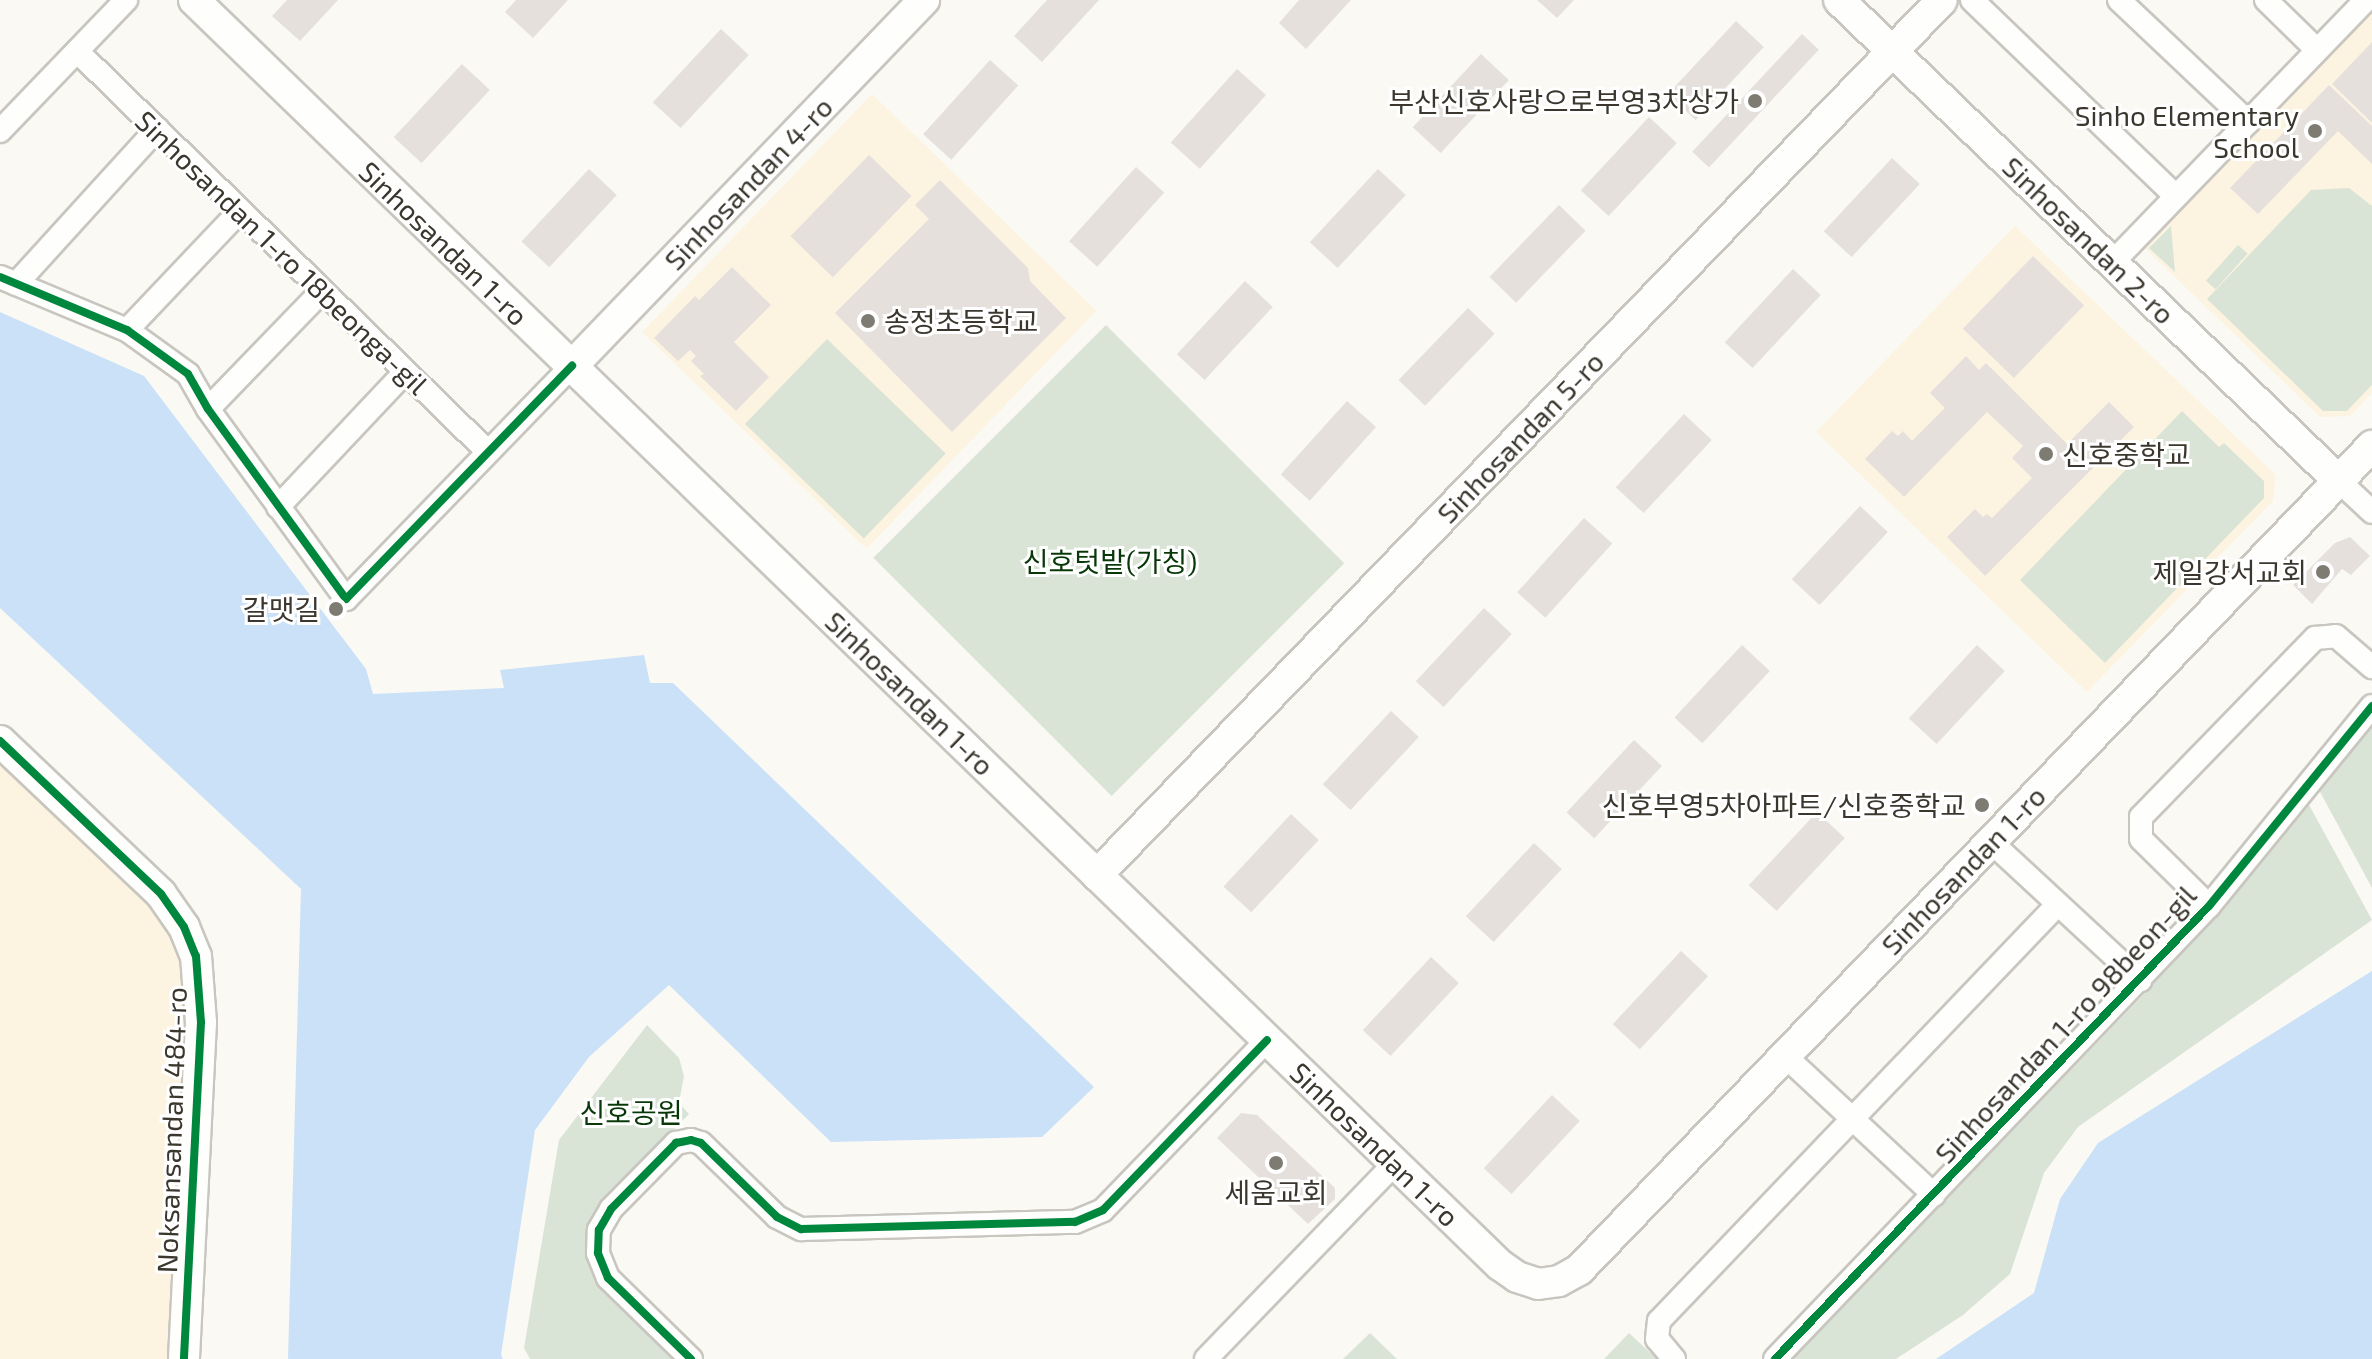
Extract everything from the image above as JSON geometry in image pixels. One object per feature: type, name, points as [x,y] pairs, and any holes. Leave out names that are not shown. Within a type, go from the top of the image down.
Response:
[{"type":"main road","name":"Sinhosandan 1-ro","points":[[194,0],[1508,1272],[1538,1284],[1554,1283],[1579,1270],[2372,446]]},
{"type":"main road","name":"Sinhosandan 4-ro","points":[[572,366],[924,0]]},
{"type":"main road","name":"Sinhosandan 2-ro","points":[[1839,0],[2339,481]]},
{"type":"main road","name":"Sinhosandan 5-ro","points":[[1097,875],[1942,0]]},
{"type":"main road","name":"Noksansandan 484-ro","points":[[0,741],[161,894],[184,927],[196,956],[201,1022],[184,1359]]},
{"type":"street","points":[[0,131],[126,0]]},
{"type":"street","points":[[1972,0],[2176,196]]},
{"type":"street","points":[[2119,0],[2248,122]]},
{"type":"street","points":[[2266,0],[2317,50]]},
{"type":"street","points":[[2112,263],[2366,0]]},
{"type":"street","name":"Sinhosandan 1-ro 18beonga-gil","points":[[77,51],[488,452]]},
{"type":"street","points":[[157,129],[8,280],[127,330],[190,376],[208,409],[346,599],[572,366]]},
{"type":"street","points":[[127,330],[240,211]]},
{"type":"street","points":[[208,409],[322,291]]},
{"type":"street","points":[[278,507],[405,372]]},
{"type":"street","points":[[2339,481],[2372,512]]},
{"type":"street","name":"Sinhosandan 1-ro 98beon-gil","points":[[2209,906],[2141,839],[2141,817],[2315,638],[2336,636],[2372,667]]},
{"type":"street","name":"Sinhosandan 1-ro 98beon-gil","points":[[1775,1359],[2209,906],[2372,706]]},
{"type":"street","points":[[1990,841],[2140,980]]},
{"type":"street","points":[[1674,1359],[1657,1339],[1659,1321],[2058,904]]},
{"type":"street","points":[[691,1359],[608,1278],[598,1253],[599,1230],[611,1209],[676,1143],[691,1140],[701,1143],[777,1217],[801,1229],[1075,1222],[1103,1210],[1267,1040]]},
{"type":"street","points":[[1784,1055],[1934,1195]]},
{"type":"street","points":[[1206,1359],[1395,1163]]},
{"type":"shaded area","name":"Sinho Elementary School","points":[[2372,13],[2372,393],[2350,416],[2320,417],[2145,248]]},
{"type":"shaded area","name":"송정초등학교","points":[[872,94],[1096,311],[867,549],[642,332]]},
{"type":"shaded area","name":"신호중학교","points":[[2015,226],[2276,475],[2273,501],[2087,692],[1816,432]]},
{"type":"shaded area","points":[[0,761],[163,915],[182,955],[188,995],[174,1359],[0,1359]]},
{"type":"green space","points":[[2349,188],[2372,206],[2372,385],[2347,411],[2323,411],[2207,299],[2311,190]]},
{"type":"green space","points":[[2171,226],[2175,272],[2149,248]]},
{"type":"green space","points":[[2238,245],[2248,254],[2216,289],[2206,281]]},
{"type":"green space","name":"신호텃밭(가칭)","points":[[1106,325],[1344,563],[1112,796],[873,558]]},
{"type":"green space","points":[[827,339],[946,454],[864,539],[745,424]]},
{"type":"green space","points":[[2182,411],[2219,447],[2224,443],[2264,481],[2264,498],[2105,663],[2020,580]]},
{"type":"green space","points":[[2372,724],[2372,888],[2319,790]]},
{"type":"green space","points":[[2308,803],[2372,920],[2078,1127],[2044,1173],[2010,1274],[1963,1315],[1896,1359],[1792,1359],[2148,990]]},
{"type":"green space","name":"신호공원","points":[[647,1025],[679,1058],[684,1076],[679,1103],[689,1114],[600,1206],[591,1218],[586,1238],[589,1263],[595,1278],[678,1359],[530,1359],[524,1348],[559,1140]]},
{"type":"green space","points":[[1370,1333],[1397,1359],[1343,1359]]},
{"type":"green space","points":[[1629,1333],[1657,1359],[1604,1359]]},
{"type":"water","points":[[0,312],[144,376],[366,669],[373,694],[504,688],[500,670],[644,655],[650,683],[673,683],[1094,1087],[1042,1137],[831,1142],[669,985],[589,1057],[535,1130],[501,1355],[503,1359],[288,1359],[301,889],[0,608]]},
{"type":"water","points":[[2372,971],[2372,1359],[1936,1359],[2034,1293],[2060,1199],[2098,1143]]},
{"type":"building","points":[[287,0],[338,0],[300,41],[272,16]]},
{"type":"building","points":[[516,0],[568,0],[533,38],[505,12]]},
{"type":"building","points":[[1047,0],[1099,0],[1042,62],[1014,36]]},
{"type":"building","points":[[1299,0],[1351,0],[1306,49],[1279,23]]},
{"type":"building","points":[[1537,0],[1574,0],[1557,18]]},
{"type":"building","points":[[1736,21],[1764,47],[1696,120],[1668,94]]},
{"type":"building","points":[[721,29],[749,55],[681,128],[653,102]]},
{"type":"building","name":"부산신호사랑으로부영3차상가","points":[[1802,34],[1819,50],[1709,167],[1692,152]]},
{"type":"building","points":[[2372,42],[2372,123],[2332,84]]},
{"type":"building","points":[[1481,54],[1509,80],[1441,153],[1413,127]]},
{"type":"building","points":[[990,60],[1018,85],[951,160],[923,134]]},
{"type":"building","points":[[462,64],[490,90],[422,163],[394,137]]},
{"type":"building","points":[[1237,69],[1266,95],[1200,169],[1171,143]]},
{"type":"building","points":[[2329,85],[2372,126],[2372,164],[2338,131],[2258,214],[2230,188]]},
{"type":"building","points":[[1649,117],[1677,143],[1609,216],[1581,190]]},
{"type":"building","points":[[869,155],[911,196],[833,277],[791,236]]},
{"type":"building","points":[[1892,158],[1920,184],[1852,257],[1824,231]]},
{"type":"building","points":[[1136,167],[1164,192],[1097,267],[1069,241]]},
{"type":"building","points":[[589,169],[617,195],[549,267],[521,241]]},
{"type":"building","points":[[1378,169],[1406,195],[1338,268],[1310,242]]},
{"type":"building","points":[[940,180],[1028,268],[1030,281],[1066,318],[952,432],[835,313],[929,219],[915,205]]},
{"type":"building","points":[[1559,205],[1586,231],[1516,303],[1490,277]]},
{"type":"building","points":[[2033,256],[2084,305],[2014,378],[1963,329]]},
{"type":"building","points":[[732,267],[771,305],[734,342],[769,377],[736,411],[700,376],[704,374],[691,361],[696,356],[690,350],[678,361],[654,338],[695,296],[699,300]]},
{"type":"building","points":[[1793,269],[1821,295],[1753,368],[1725,342]]},
{"type":"building","points":[[1245,281],[1273,307],[1205,380],[1177,354]]},
{"type":"building","points":[[1468,308],[1495,334],[1425,406],[1399,380]]},
{"type":"building","points":[[1966,356],[1979,370],[1986,363],[2067,444],[2109,402],[2134,427],[1985,576],[1947,537],[1975,509],[1983,517],[1987,514],[1992,518],[2032,478],[2012,458],[2023,446],[1987,412],[1904,497],[1865,459],[1892,431],[1898,436],[1903,431],[1912,441],[1945,408],[1930,393]]},
{"type":"building","points":[[1347,401],[1376,427],[1310,501],[1281,475]]},
{"type":"building","points":[[1684,414],[1712,440],[1644,513],[1616,487]]},
{"type":"building","points":[[1860,506],[1888,532],[1820,605],[1792,579]]},
{"type":"building","points":[[1584,518],[1612,543],[1545,618],[1517,592]]},
{"type":"building","name":"제일강서교회","points":[[2350,537],[2370,556],[2351,575],[2342,569],[2312,604],[2293,585],[2335,543]]},
{"type":"building","points":[[1484,608],[1512,634],[1444,707],[1416,681]]},
{"type":"building","points":[[1742,645],[1770,671],[1702,743],[1674,717]]},
{"type":"building","points":[[1977,645],[2005,671],[1937,744],[1909,718]]},
{"type":"building","points":[[1391,711],[1419,737],[1351,810],[1323,784]]},
{"type":"building","points":[[1634,740],[1662,766],[1594,838],[1566,812]]},
{"type":"building","points":[[1817,812],[1845,838],[1777,911],[1749,885]]},
{"type":"building","points":[[1291,814],[1319,840],[1251,912],[1223,886]]},
{"type":"building","points":[[1534,843],[1562,869],[1494,942],[1466,916]]},
{"type":"building","points":[[1681,951],[1708,976],[1640,1049],[1613,1024]]},
{"type":"building","points":[[1431,957],[1459,983],[1391,1056],[1363,1030]]},
{"type":"building","points":[[1552,1095],[1580,1121],[1512,1194],[1484,1168]]},
{"type":"building","name":"세움교회","points":[[1241,1113],[1257,1115],[1335,1188],[1335,1199],[1308,1224],[1217,1138]]},
{"type":"cycle path","points":[[0,277],[127,330],[188,374],[208,409],[346,599],[572,366]]},
{"type":"cycle path","points":[[1775,1359],[2209,906],[2372,706]]},
{"type":"cycle path","points":[[0,741],[161,894],[184,927],[196,956],[201,1022],[184,1359]]},
{"type":"cycle path","points":[[691,1359],[608,1278],[598,1253],[599,1230],[611,1209],[676,1143],[691,1140],[701,1143],[777,1217],[801,1229],[1075,1222],[1103,1210],[1267,1040]]},
{"type":"place","name":"부산신호사랑으로부영3차상가","points":[[1755,101]]},
{"type":"place","name":"Sinho Elementary School","points":[[2315,131]]},
{"type":"place","name":"송정초등학교","points":[[868,321]]},
{"type":"place","name":"신호중학교","points":[[2046,454]]},
{"type":"place","name":"제일강서교회","points":[[2323,572]]},
{"type":"place","name":"갈맷길","points":[[336,609]]},
{"type":"place","name":"신호부영5차아파트/신호중학교","points":[[1982,805]]},
{"type":"place","name":"세움교회","points":[[1276,1163]]}]
